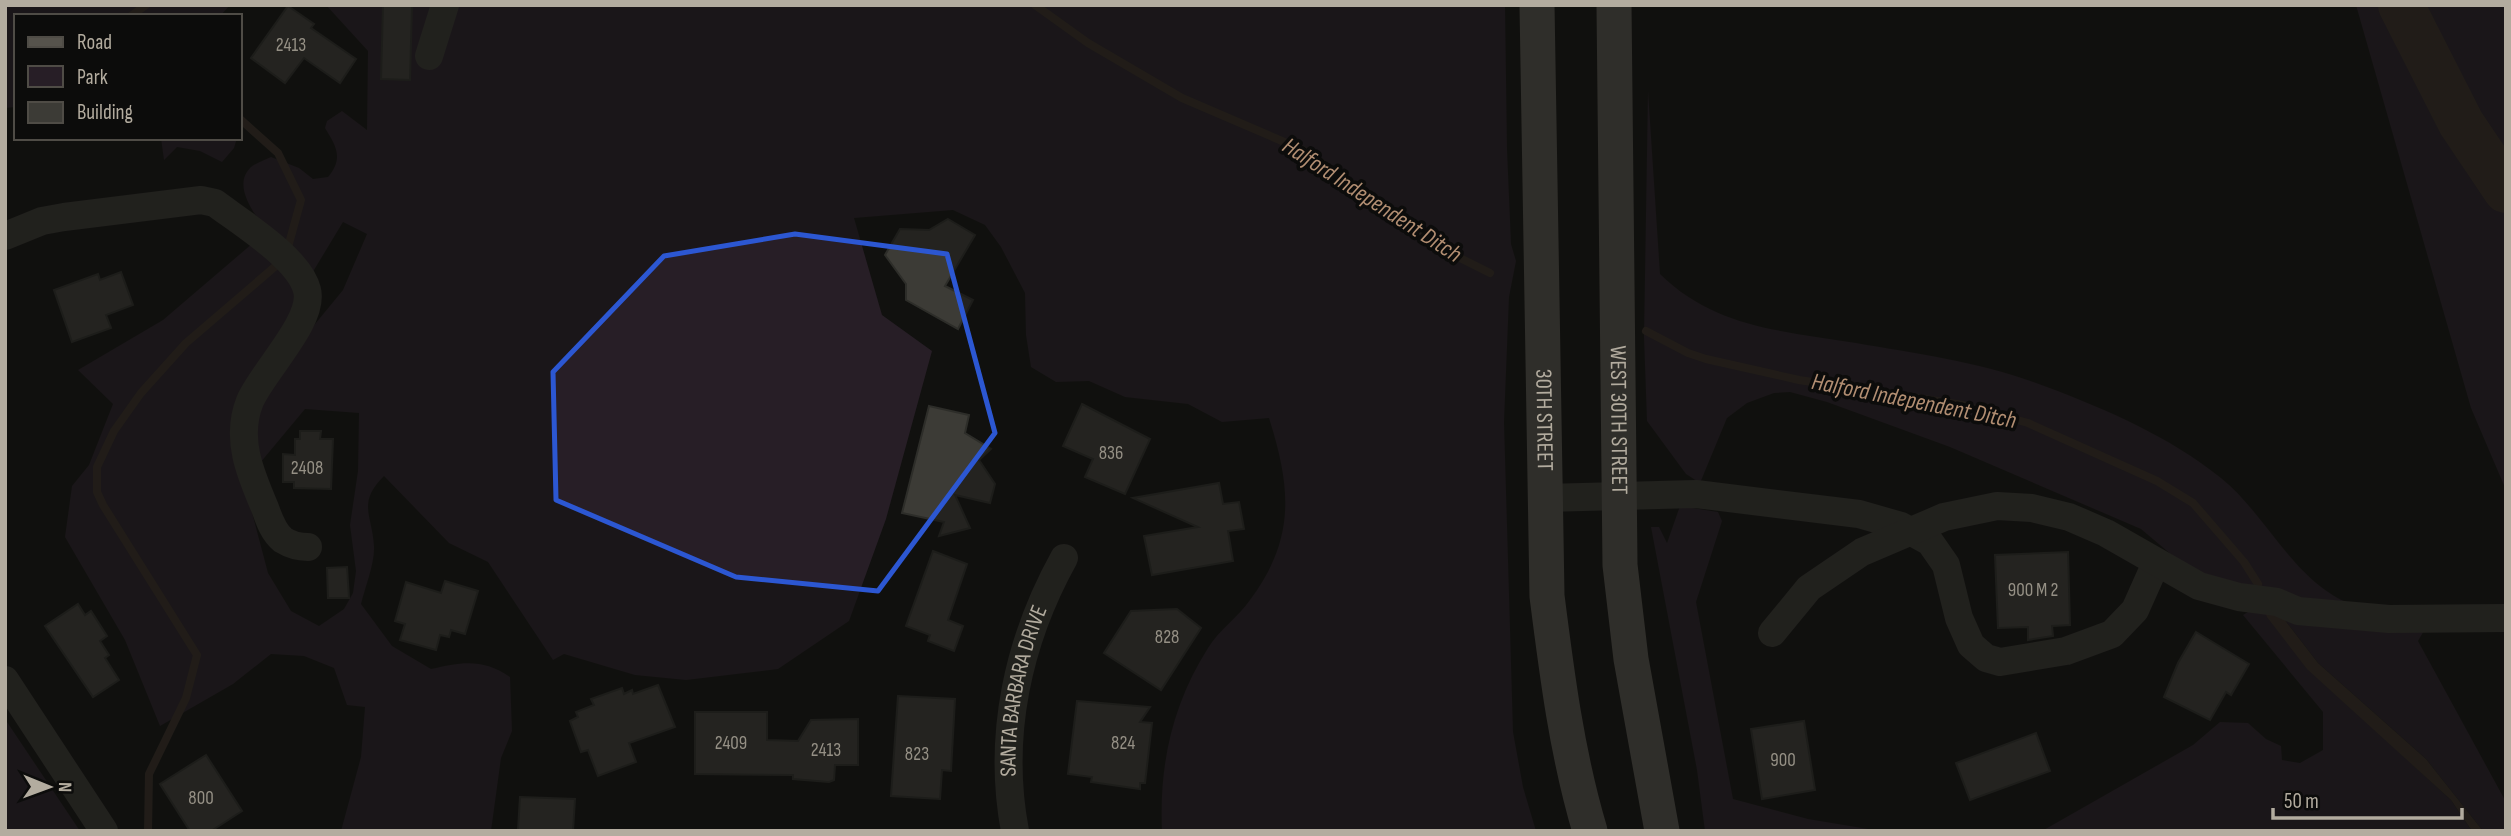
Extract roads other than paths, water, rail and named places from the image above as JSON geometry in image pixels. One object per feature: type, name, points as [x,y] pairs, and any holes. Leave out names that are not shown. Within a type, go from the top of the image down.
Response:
[{"type":"main road","name":"30TH STREET","points":[[1537,5],[1547,596],[1559,693],[1576,784],[1590,831]]},
{"type":"main road","name":"WEST 30TH STREET","points":[[1614,5],[1620,565],[1631,659],[1662,831]]},
{"type":"street","points":[[429,56],[445,5]]},
{"type":"street","points":[[5,236],[64,217],[201,200],[215,203],[287,261],[306,285],[306,310],[252,397],[245,414],[243,433],[249,467],[272,526],[288,543],[308,547]]},
{"type":"street","points":[[1545,498],[1696,494],[1859,514],[1911,531],[1930,542],[1945,565],[1959,618],[1971,645],[1986,657],[2000,662],[2066,651],[2112,634],[2135,610],[2155,563]]},
{"type":"street","points":[[1772,633],[1809,587],[1862,552],[1968,511],[1997,506],[2032,508],[2069,517],[2106,533],[2199,586],[2239,597],[2277,602],[2298,611],[2389,619],[2506,618]]},
{"type":"street","name":"SANTA BARBARA DRIVE","points":[[1015,831],[1009,764],[1013,703],[1033,621],[1064,558]]},
{"type":"street","points":[[5,680],[104,831]]},
{"type":"waterway","name":"Halford Independent Ditch","points":[[134,14],[146,5]]},
{"type":"waterway","name":"Halford Independent Ditch","points":[[1035,5],[1088,43],[1182,98],[1303,150],[1462,259],[1490,273]]},
{"type":"waterway","points":[[2401,5],[2461,123],[2506,190]]},
{"type":"waterway","name":"Halford Independent Ditch","points":[[148,831],[149,774],[186,698],[197,655],[103,505],[97,492],[97,467],[114,431],[141,393],[186,343],[285,258],[301,200],[278,153],[242,121]]},
{"type":"waterway","name":"Halford Independent Ditch","points":[[1646,331],[1688,353],[1706,359],[1799,380],[1963,405],[2028,423],[2157,481],[2193,503],[2244,562],[2258,584]]}]
